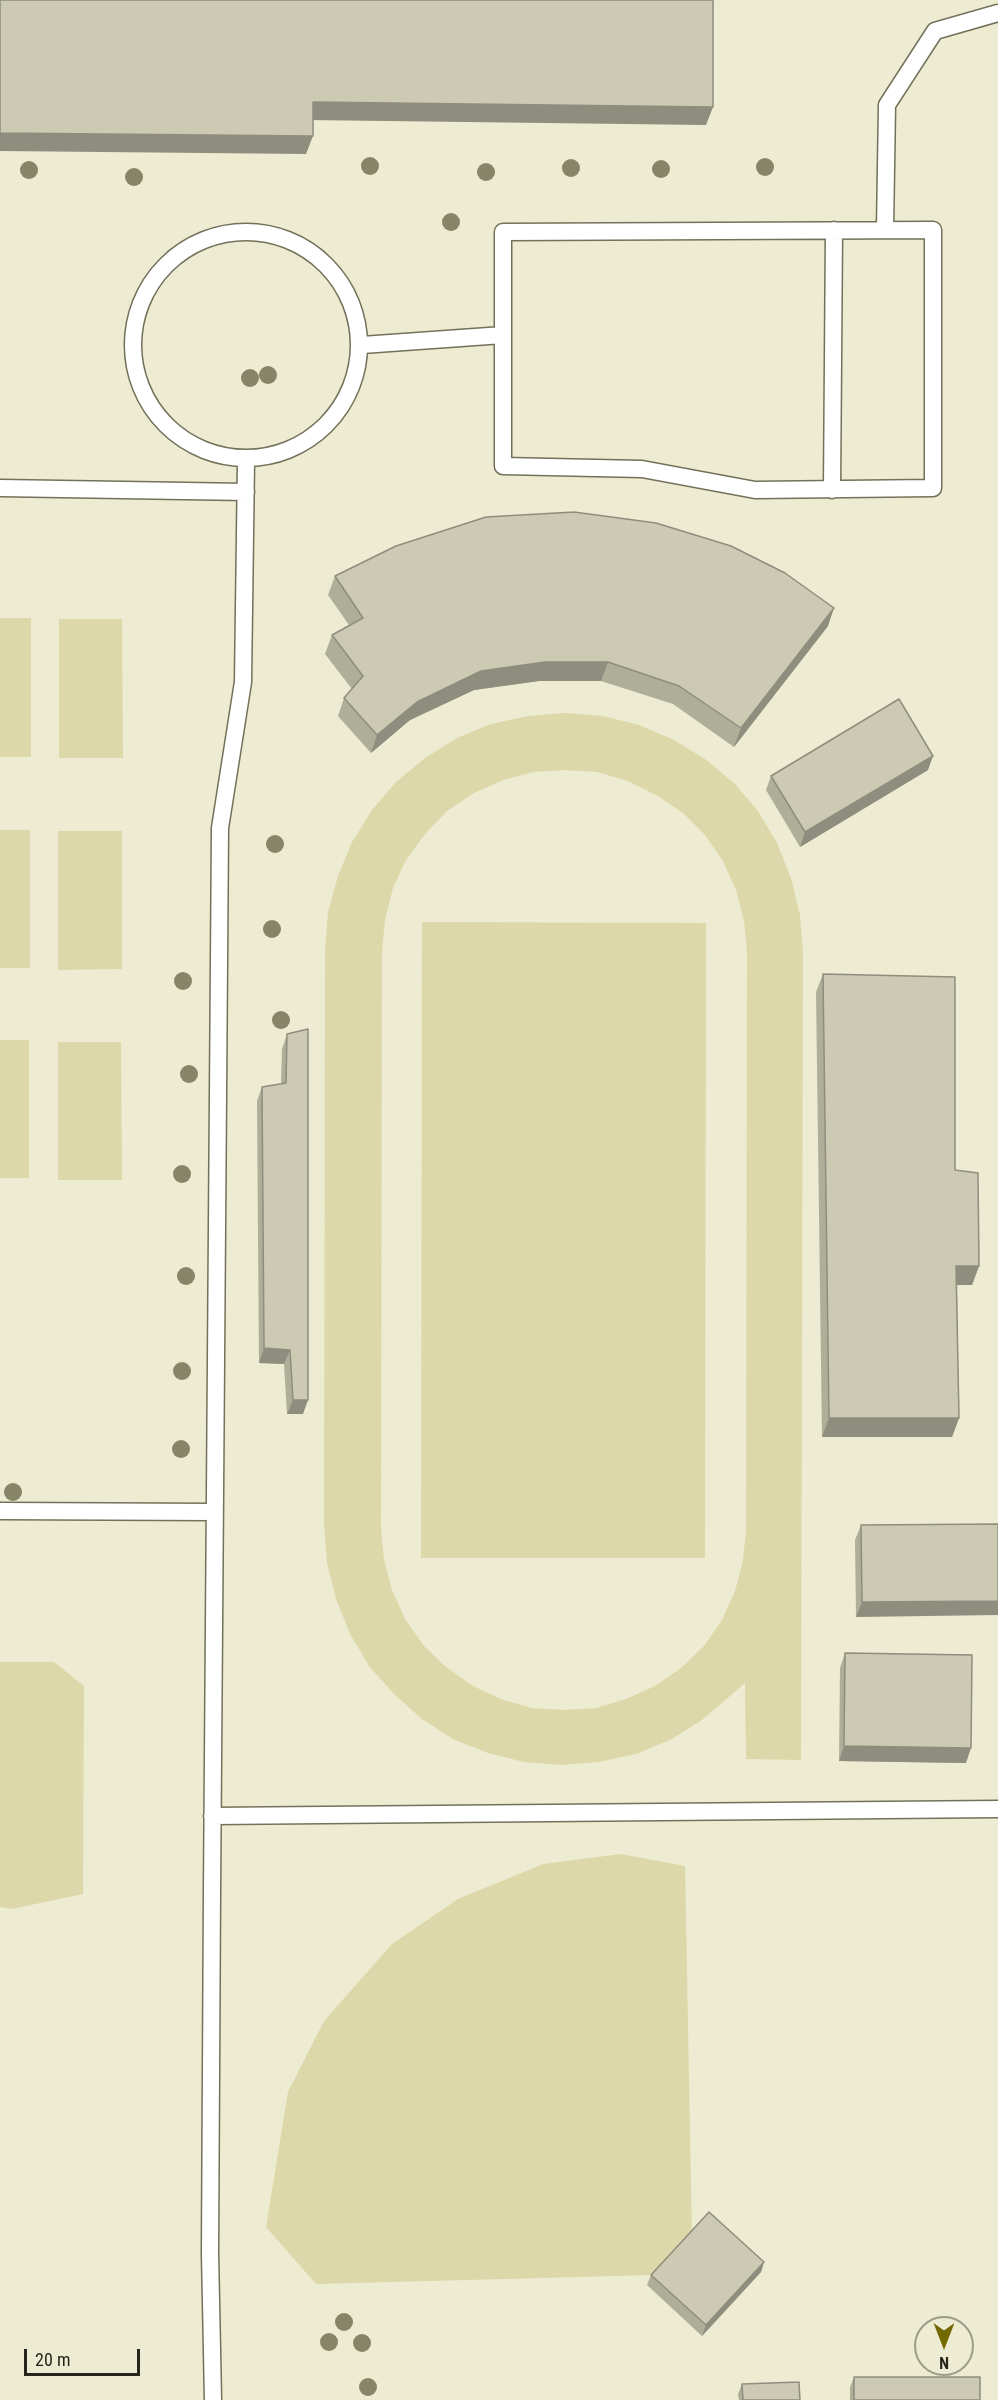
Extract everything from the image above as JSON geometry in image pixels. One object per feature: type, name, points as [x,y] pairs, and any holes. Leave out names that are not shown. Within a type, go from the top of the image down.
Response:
[{"type":"lane","points":[[885,231],[886,105],[935,31],[998,14]]},
{"type":"lane","points":[[246,229],[304,245],[347,287],[362,345],[347,403],[304,445],[246,461],[188,445],[146,403],[130,345],[146,287],[154,278],[188,245],[246,229]]},
{"type":"lane","points":[[832,490],[834,231]]},
{"type":"lane","points":[[885,231],[933,231],[933,488],[755,490],[642,469],[503,466],[503,232],[885,231]]},
{"type":"lane","points":[[362,345],[503,335]]},
{"type":"lane","points":[[213,2400],[210,2253],[220,828],[243,682],[246,461]]},
{"type":"lane","points":[[0,488],[246,492]]},
{"type":"lane","points":[[0,1511],[214,1512]]},
{"type":"lane","points":[[212,1816],[998,1809]]},
{"type":"shaded area","points":[[0,618],[31,618],[31,757],[0,757]]},
{"type":"shaded area","points":[[59,619],[122,619],[123,758],[59,758]]},
{"type":"shaded area","points":[[565,713],[603,716],[639,725],[674,740],[705,759],[734,783],[758,811],[777,843],[791,878],[800,915],[803,952],[801,1760],[746,1759],[745,1683],[702,1720],[670,1740],[636,1754],[599,1762],[562,1765],[524,1762],[488,1753],[453,1739],[422,1719],[394,1694],[369,1666],[350,1634],[336,1599],[327,1563],[324,1524],[325,950],[328,912],[338,876],[352,842],[372,810],[396,782],[425,758],[457,738],[491,724],[528,716]],"holes":[[[565,770],[597,772],[628,781],[656,795],[683,813],[705,835],[723,861],[736,890],[744,921],[747,952],[746,1529],[743,1561],[735,1591],[722,1620],[704,1646],[681,1668],[655,1686],[626,1699],[596,1708],[563,1710],[532,1708],[501,1699],[473,1686],[446,1667],[424,1646],[405,1619],[392,1590],[384,1560],[381,1528],[382,952],[385,919],[393,888],[406,860],[425,834],[447,811],[474,793],[503,780],[533,772]]]},
{"type":"shaded area","points":[[0,830],[30,830],[30,968],[0,968]]},
{"type":"shaded area","points":[[58,831],[122,831],[122,969],[58,970]]},
{"type":"shaded area","points":[[422,922],[706,923],[705,1558],[421,1558]]},
{"type":"shaded area","points":[[0,1040],[29,1040],[29,1178],[0,1178]]},
{"type":"shaded area","points":[[58,1042],[121,1042],[122,1180],[58,1180]]},
{"type":"shaded area","points":[[0,1662],[54,1662],[84,1686],[83,1894],[12,1909],[0,1907]]},
{"type":"shaded area","points":[[621,1854],[685,1866],[692,2238],[654,2275],[316,2284],[266,2227],[288,2092],[324,2021],[392,1944],[458,1899],[543,1864]]},
{"type":"building","points":[[0,0],[713,0],[713,107],[313,102],[313,136],[0,133]]},
{"type":"building","points":[[574,512],[656,523],[731,546],[785,573],[834,608],[741,728],[679,686],[608,662],[545,662],[481,671],[417,702],[377,735],[344,698],[363,676],[332,635],[363,618],[335,576],[396,546],[486,517]]},
{"type":"building","points":[[899,699],[933,756],[805,832],[771,776]]},
{"type":"building","points":[[823,974],[955,977],[955,1170],[978,1173],[979,1266],[956,1266],[959,1418],[829,1418]]},
{"type":"building","points":[[308,1029],[308,1400],[293,1400],[290,1350],[264,1348],[262,1087],[286,1083],[287,1034]]},
{"type":"building","points":[[998,1524],[998,1601],[862,1602],[861,1525]]},
{"type":"building","points":[[845,1653],[972,1655],[971,1748],[844,1746]]},
{"type":"building","points":[[709,2212],[764,2262],[706,2325],[651,2275]]},
{"type":"building","points":[[854,2377],[980,2377],[980,2400],[854,2400]]},
{"type":"building","points":[[799,2382],[800,2400],[743,2400],[742,2384]]}]
